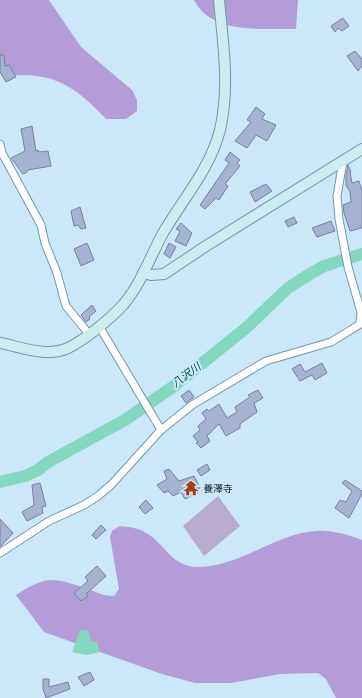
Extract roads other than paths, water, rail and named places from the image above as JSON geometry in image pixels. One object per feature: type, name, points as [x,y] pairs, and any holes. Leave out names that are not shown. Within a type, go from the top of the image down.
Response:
[{"type":"street","points":[[0,343],[27,349],[55,352],[69,348],[112,316],[123,304],[143,273],[162,235],[208,163],[220,130],[224,99],[225,71],[219,0]]},
{"type":"street","points":[[0,144],[2,153],[41,225],[44,243],[57,273],[66,306],[89,334]]},
{"type":"street","points":[[143,273],[151,275],[164,274],[213,241],[362,149]]},
{"type":"street","points":[[0,553],[49,521],[84,505],[98,496],[161,430],[192,405],[266,361],[331,342],[361,324],[361,312],[344,250],[338,196],[343,161]]},
{"type":"street","points":[[99,326],[161,430]]},
{"type":"waterway","name":"八沢川","points":[[0,482],[25,476],[38,470],[48,462],[125,420],[174,386],[246,328],[288,288],[324,266],[362,254]]},
{"type":"place","name":"養澤寺","points":[[191,488]]}]
